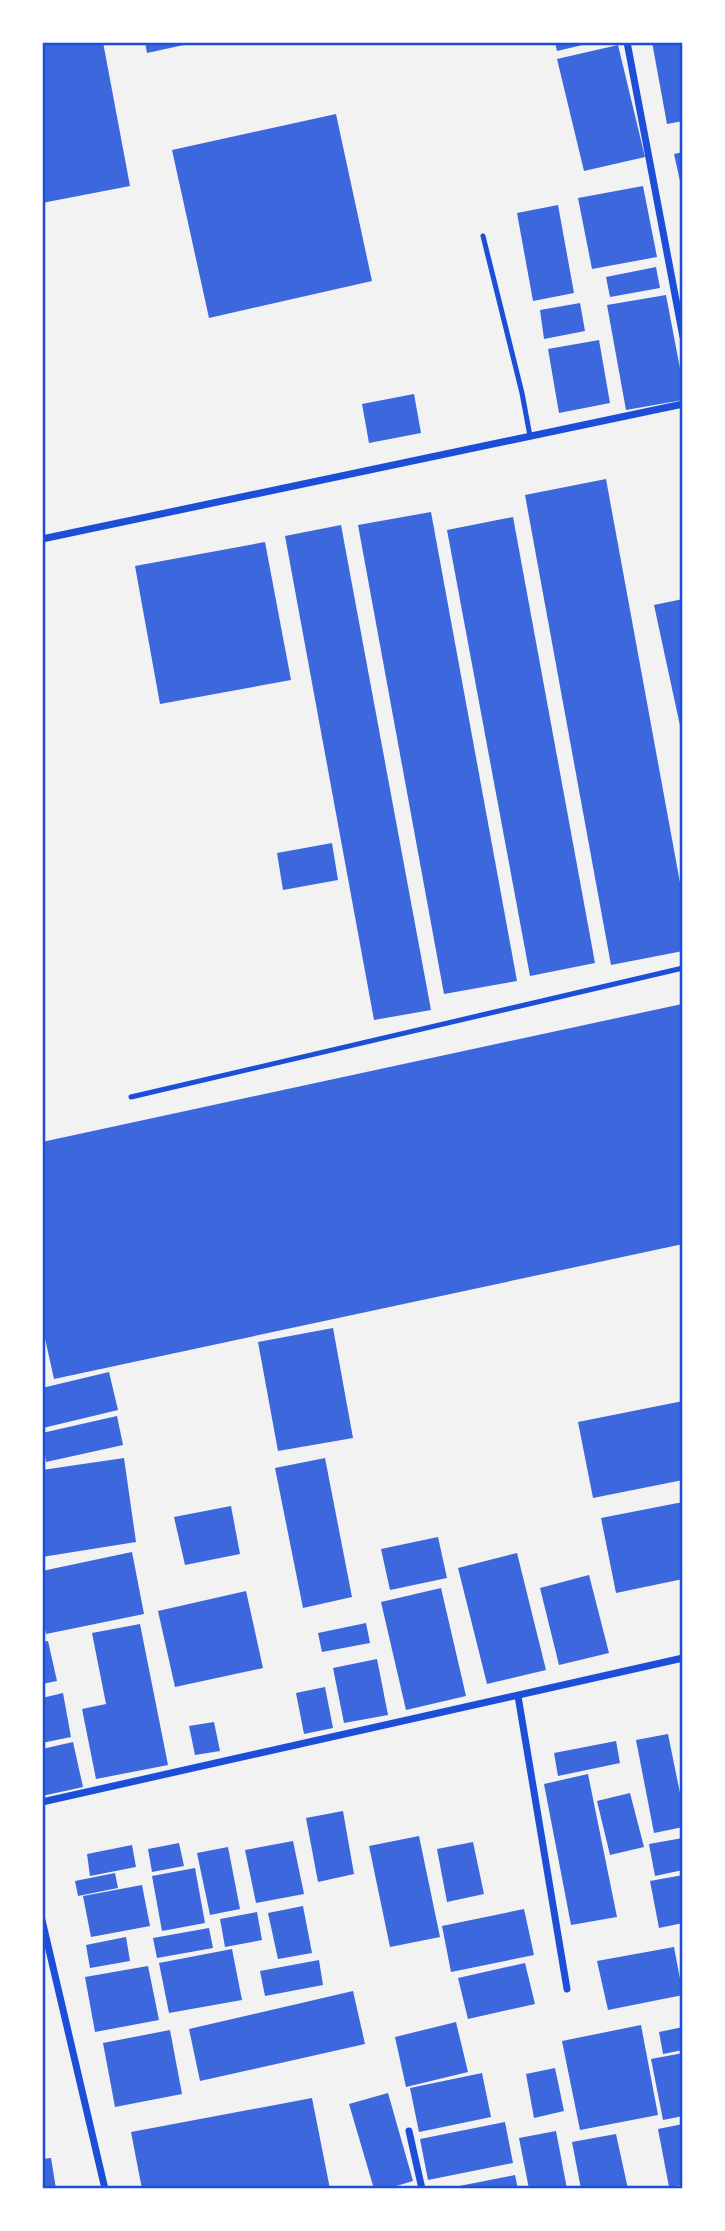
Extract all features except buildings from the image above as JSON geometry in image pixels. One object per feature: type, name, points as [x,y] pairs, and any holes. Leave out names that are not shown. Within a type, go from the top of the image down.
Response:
[{"type":"street","points":[[627,42],[683,337]]},
{"type":"street","points":[[42,539],[683,404]]},
{"type":"street","points":[[42,1802],[683,1658]]},
{"type":"street","points":[[518,1696],[567,1989]]},
{"type":"street","points":[[42,1920],[105,2189]]},
{"type":"street","points":[[409,2131],[422,2189]]},
{"type":"lane","points":[[483,236],[530,436]]},
{"type":"lane","points":[[131,1097],[683,968]]}]
